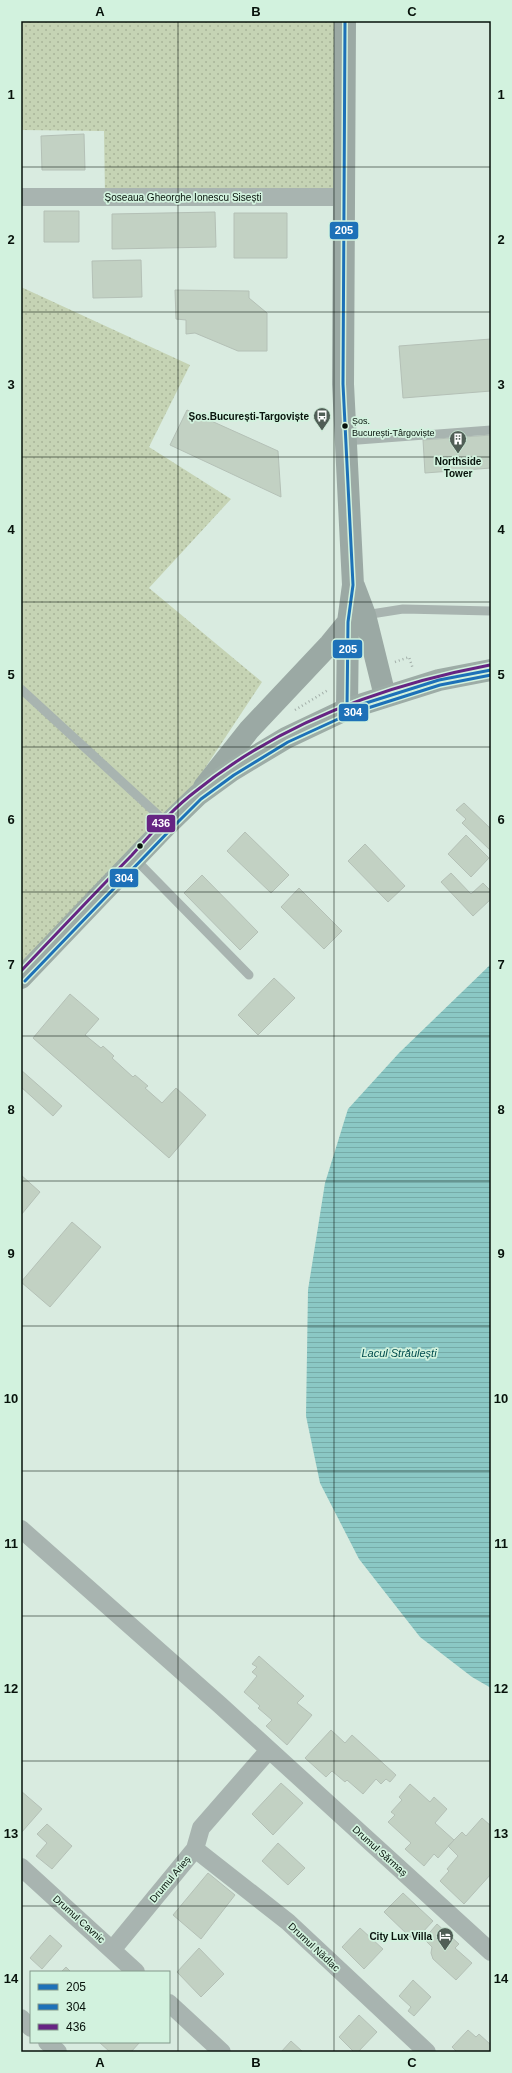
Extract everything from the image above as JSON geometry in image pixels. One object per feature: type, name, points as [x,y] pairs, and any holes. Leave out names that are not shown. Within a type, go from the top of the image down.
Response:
[{"type":"main road","points":[[345,21],[343,308],[345,440],[356,618],[348,679],[347,709]]},
{"type":"main road","points":[[356,618],[378,668],[385,696]]},
{"type":"main road","points":[[21,978],[134,858],[198,795],[249,730],[356,618]]},
{"type":"main road","points":[[198,795],[231,771],[286,738],[347,709],[419,686],[491,670]]},
{"type":"street","name":"Șoseaua Gheorghe Ionescu Sisești","points":[[21,197],[344,197]]},
{"type":"street","name":"Drumul Sărmaș","points":[[21,1529],[269,1750],[491,1952]]},
{"type":"street","name":"Drumul Arieș","points":[[112,1950],[195,1849],[201,1828],[269,1750]]},
{"type":"street","name":"Drumul Nădlac","points":[[195,1849],[288,1922],[427,2052]]},
{"type":"street","name":"Drumul Cavnic","points":[[21,1867],[135,1971]]},
{"type":"street","points":[[170,2004],[222,2052]]},
{"type":"street","points":[[21,2018],[30,2027]]},
{"type":"street","points":[[48,2043],[58,2052]]},
{"type":"lane","points":[[345,440],[491,430]]},
{"type":"lane","points":[[356,618],[403,609],[491,611]]},
{"type":"lane","points":[[21,689],[168,824]]},
{"type":"lane","points":[[134,858],[249,975]]},
{"type":"path","points":[[378,668],[409,657],[419,686]]},
{"type":"path","points":[[292,712],[348,679]]},
{"type":"green space","points":[[21,21],[345,21],[344,197],[105,197],[104,131],[21,130]]},
{"type":"green space","points":[[21,287],[190,365],[149,447],[231,499],[149,588],[262,682],[168,824],[21,973]]},
{"type":"water","name":"Lacul Străulești","points":[[491,964],[491,1688],[472,1677],[420,1637],[359,1559],[320,1483],[306,1416],[308,1290],[325,1183],[348,1109],[399,1053]]},
{"type":"building","points":[[84,134],[85,170],[42,170],[41,136]]},
{"type":"building","points":[[44,211],[79,211],[79,242],[44,242]]},
{"type":"building","points":[[215,212],[216,247],[112,249],[112,214]]},
{"type":"building","points":[[234,213],[287,213],[287,258],[234,258]]},
{"type":"building","points":[[141,260],[142,297],[93,298],[92,261]]},
{"type":"building","points":[[175,290],[249,291],[249,298],[267,313],[267,351],[238,351],[195,333],[186,334],[186,320],[176,319]]},
{"type":"building","points":[[491,339],[491,391],[403,398],[399,346]]},
{"type":"building","points":[[187,410],[278,451],[281,497],[170,445]]},
{"type":"building","name":"Northside Tower","points":[[491,435],[491,468],[425,473],[423,440]]},
{"type":"building","points":[[464,803],[491,829],[491,851],[462,823],[466,819],[456,810]]},
{"type":"building","points":[[245,832],[289,875],[271,893],[227,851]]},
{"type":"building","points":[[466,835],[489,858],[471,877],[448,854]]},
{"type":"building","points":[[365,844],[405,886],[388,902],[348,861]]},
{"type":"building","points":[[451,873],[471,894],[483,883],[491,891],[491,899],[473,916],[441,882]]},
{"type":"building","points":[[202,875],[258,932],[240,950],[184,893]]},
{"type":"building","points":[[299,888],[342,931],[324,949],[281,907]]},
{"type":"building","points":[[274,978],[295,998],[258,1035],[238,1015]]},
{"type":"building","points":[[70,994],[99,1019],[85,1035],[101,1048],[103,1046],[114,1056],[112,1058],[133,1077],[135,1075],[148,1086],[145,1088],[162,1103],[176,1088],[206,1115],[169,1158],[33,1038]]},
{"type":"building","points":[[21,1070],[62,1106],[53,1116],[21,1087]]},
{"type":"building","points":[[21,1175],[40,1192],[21,1215]]},
{"type":"building","points":[[72,1222],[101,1247],[50,1307],[21,1282]]},
{"type":"building","points":[[259,1656],[304,1696],[297,1703],[312,1715],[287,1745],[266,1726],[272,1720],[258,1708],[260,1706],[244,1692],[257,1676],[252,1672],[257,1667],[252,1664]]},
{"type":"building","points":[[331,1730],[345,1743],[352,1735],[396,1775],[390,1782],[386,1779],[381,1784],[376,1779],[363,1794],[347,1780],[345,1782],[332,1771],[326,1777],[305,1758]]},
{"type":"building","points":[[281,1783],[303,1803],[273,1835],[252,1814]]},
{"type":"building","points":[[410,1784],[430,1802],[434,1797],[447,1809],[435,1823],[454,1840],[438,1858],[434,1854],[424,1866],[405,1849],[411,1843],[388,1822],[395,1815],[391,1812],[402,1800],[399,1797]]},
{"type":"building","points":[[21,1791],[42,1809],[21,1833]]},
{"type":"building","points":[[482,1818],[491,1826],[491,1874],[464,1904],[440,1881],[449,1871],[447,1869],[458,1856],[448,1846],[462,1832],[466,1836]]},
{"type":"building","points":[[47,1824],[72,1846],[52,1869],[36,1856],[47,1843],[37,1834]]},
{"type":"building","points":[[278,1843],[305,1868],[288,1885],[262,1861]]},
{"type":"building","points":[[208,1873],[235,1895],[201,1939],[173,1915]]},
{"type":"building","name":"City Lux Villa","points":[[403,1893],[433,1921],[421,1934],[423,1936],[419,1938],[410,1937],[384,1912]]},
{"type":"building","name":"City Lux Villa","points":[[437,1924],[459,1944],[455,1948],[472,1963],[456,1980],[433,1959],[431,1953],[432,1947],[424,1939]]},
{"type":"building","points":[[360,1928],[383,1949],[364,1969],[342,1947]]},
{"type":"building","points":[[50,1935],[62,1946],[42,1969],[30,1958]]},
{"type":"building","points":[[199,1948],[224,1974],[201,1997],[177,1972]]},
{"type":"building","points":[[66,1967],[70,1971],[62,1971]]},
{"type":"building","points":[[413,1980],[431,1997],[414,2016],[408,2011],[411,2007],[399,1996]]},
{"type":"building","points":[[359,2015],[377,2032],[358,2052],[354,2052],[339,2037]]},
{"type":"building","points":[[468,2030],[476,2037],[479,2034],[491,2045],[491,2052],[457,2052],[452,2047]]},
{"type":"building","points":[[291,2041],[303,2052],[281,2052]]},
{"type":"building","points":[[100,2043],[139,2043],[131,2052],[110,2052]]},
{"type":"transit line","name":"205","points":[[345,21],[343,384],[353,585],[348,622],[347,709],[439,680],[491,670]]},
{"type":"transit line","name":"436","points":[[21,971],[170,813],[228,767],[263,745],[335,710],[412,684],[451,673],[490,665]]},
{"type":"transit line","name":"304","points":[[25,981],[201,799],[234,775],[288,742],[349,714],[440,685],[491,675]]},
{"type":"place","name":"Șos. București-Târgoviște","points":[[345,426]]},
{"type":"place","name":"Șos.București-Targoviște","points":[[322,431]]},
{"type":"place","name":"Northside Tower","points":[[458,454]]},
{"type":"place","name":"City Lux Villa","points":[[445,1951]]}]
